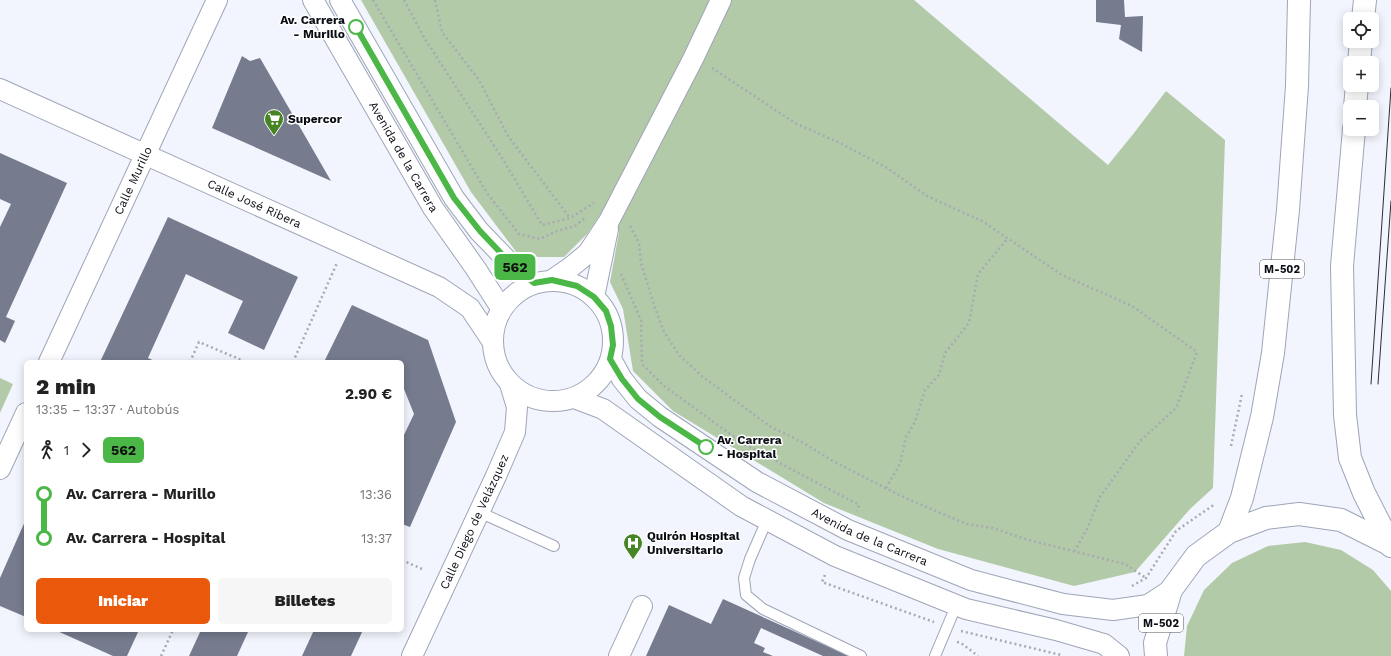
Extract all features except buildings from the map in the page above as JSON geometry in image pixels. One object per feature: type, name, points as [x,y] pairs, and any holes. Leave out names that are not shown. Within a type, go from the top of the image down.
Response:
[{"type":"highway","name":"M-502","points":[[1229,532],[1242,498],[1260,425],[1273,353],[1288,210],[1297,86],[1299,0]]},
{"type":"highway","points":[[1364,12],[1365,0]]},
{"type":"highway","name":"M-502","points":[[1353,136],[1342,266],[1345,415],[1350,458],[1364,493],[1391,546]]},
{"type":"highway","name":"M-502","points":[[1156,656],[1155,643],[1171,590],[1196,556],[1229,532],[1266,518],[1299,514],[1341,520],[1391,546]]},
{"type":"street","name":"Calle Murillo","points":[[51,360],[217,0]]},
{"type":"street","name":"Avenida de la Carrera","points":[[313,0],[433,208],[501,308]]},
{"type":"street","name":"Avenida de la Carrera","points":[[340,0],[454,198],[480,231],[507,260],[543,282]]},
{"type":"street","points":[[543,282],[577,286],[594,297],[606,311],[611,326],[613,345],[610,359],[602,376],[591,388],[574,398],[562,401],[542,401],[526,396],[510,384],[494,356],[492,341],[494,322],[501,308],[514,293],[543,282],[571,268],[588,253],[613,215],[693,59],[721,0]]},
{"type":"street","name":"Calle José Ribera","points":[[0,89],[145,156],[439,287],[470,308],[492,341]]},
{"type":"street","points":[[594,297],[613,215]]},
{"type":"street","name":"Avenida de la Carrera","points":[[610,359],[622,379],[638,399],[660,417],[757,482],[848,530],[970,580],[1063,604],[1113,610],[1148,605],[1171,590]]},
{"type":"street","name":"Calle Diego de Velázquez","points":[[412,656],[515,432],[517,407],[510,384]]},
{"type":"street","points":[[574,398],[604,409],[741,506],[835,556],[956,606],[1056,630],[1104,644],[1119,656]]},
{"type":"street","points":[[0,469],[24,417]]},
{"type":"street","points":[[619,656],[642,606]]},
{"type":"lane","points":[[479,512],[554,546]]},
{"type":"lane","points":[[767,520],[750,559],[744,578],[746,595],[763,609],[861,656]]},
{"type":"lane","points":[[935,656],[956,606]]},
{"type":"path","points":[[373,0],[487,193],[519,234],[540,239],[557,231],[575,226],[591,213],[613,215]]},
{"type":"path","points":[[404,0],[425,39],[502,158],[542,225],[570,218],[595,202],[629,224],[639,243],[641,263],[664,332],[679,355],[712,385],[771,427],[802,442],[833,461],[886,488],[966,524],[993,528],[1025,540],[1125,564],[1146,578]]},
{"type":"path","points":[[435,0],[442,32],[479,80],[508,136],[570,218]]},
{"type":"path","points":[[693,59],[710,67],[795,123],[840,143],[887,168],[927,196],[982,221],[1062,275],[1132,306],[1197,352],[1176,408],[1140,441],[1104,491],[1100,497],[1088,527],[1075,551]]},
{"type":"path","points":[[886,488],[900,464],[906,438],[915,422],[925,390],[939,375],[945,353],[969,323],[978,274],[1008,239]]},
{"type":"path","points":[[294,360],[344,244]]},
{"type":"path","points":[[622,268],[620,275],[641,320],[642,364],[664,386],[744,444],[859,505],[848,530]]},
{"type":"path","points":[[191,360],[199,342],[241,360]]},
{"type":"path","points":[[1230,449],[1243,389]]},
{"type":"path","points":[[1126,587],[1132,586],[1146,578],[1176,531],[1218,503]]},
{"type":"path","points":[[835,556],[822,582],[966,633],[1066,656]]},
{"type":"path","points":[[404,561],[422,569]]},
{"type":"path","points":[[1051,652],[1056,630]]},
{"type":"path","points":[[161,656],[172,632]]},
{"type":"path","points":[[944,637],[961,644],[978,656]]},
{"type":"green space","points":[[361,0],[914,0],[1108,165],[1166,91],[1225,140],[1213,488],[1190,509],[1135,572],[1074,586],[938,549],[824,503],[673,411],[633,371],[623,309],[610,282],[619,232],[598,218],[587,234],[564,257],[520,257],[471,192]]},
{"type":"green space","points":[[0,378],[13,384],[0,413]]},
{"type":"green space","points":[[1305,542],[1341,550],[1373,570],[1391,591],[1391,656],[1184,656],[1187,626],[1204,590],[1232,563],[1268,546]]},
{"type":"tram line","points":[[1371,384],[1391,88]]},
{"type":"tram line","points":[[1378,384],[1391,201]]},
{"type":"bus line","name":"562","points":[[356,27],[454,198],[480,231],[507,260],[534,283],[552,280],[577,286],[594,297],[606,311],[611,326],[613,345],[610,359],[622,379],[638,399],[660,417],[706,447]]},
{"type":"place","name":"Av. Carrera - Murillo","points":[[356,27]]},
{"type":"place","name":"Supercor","points":[[274,136]]},
{"type":"place","name":"Av. Carrera - Hospital","points":[[706,447]]},
{"type":"place","name":"Quirón Hospital Universitario","points":[[633,560]]}]
